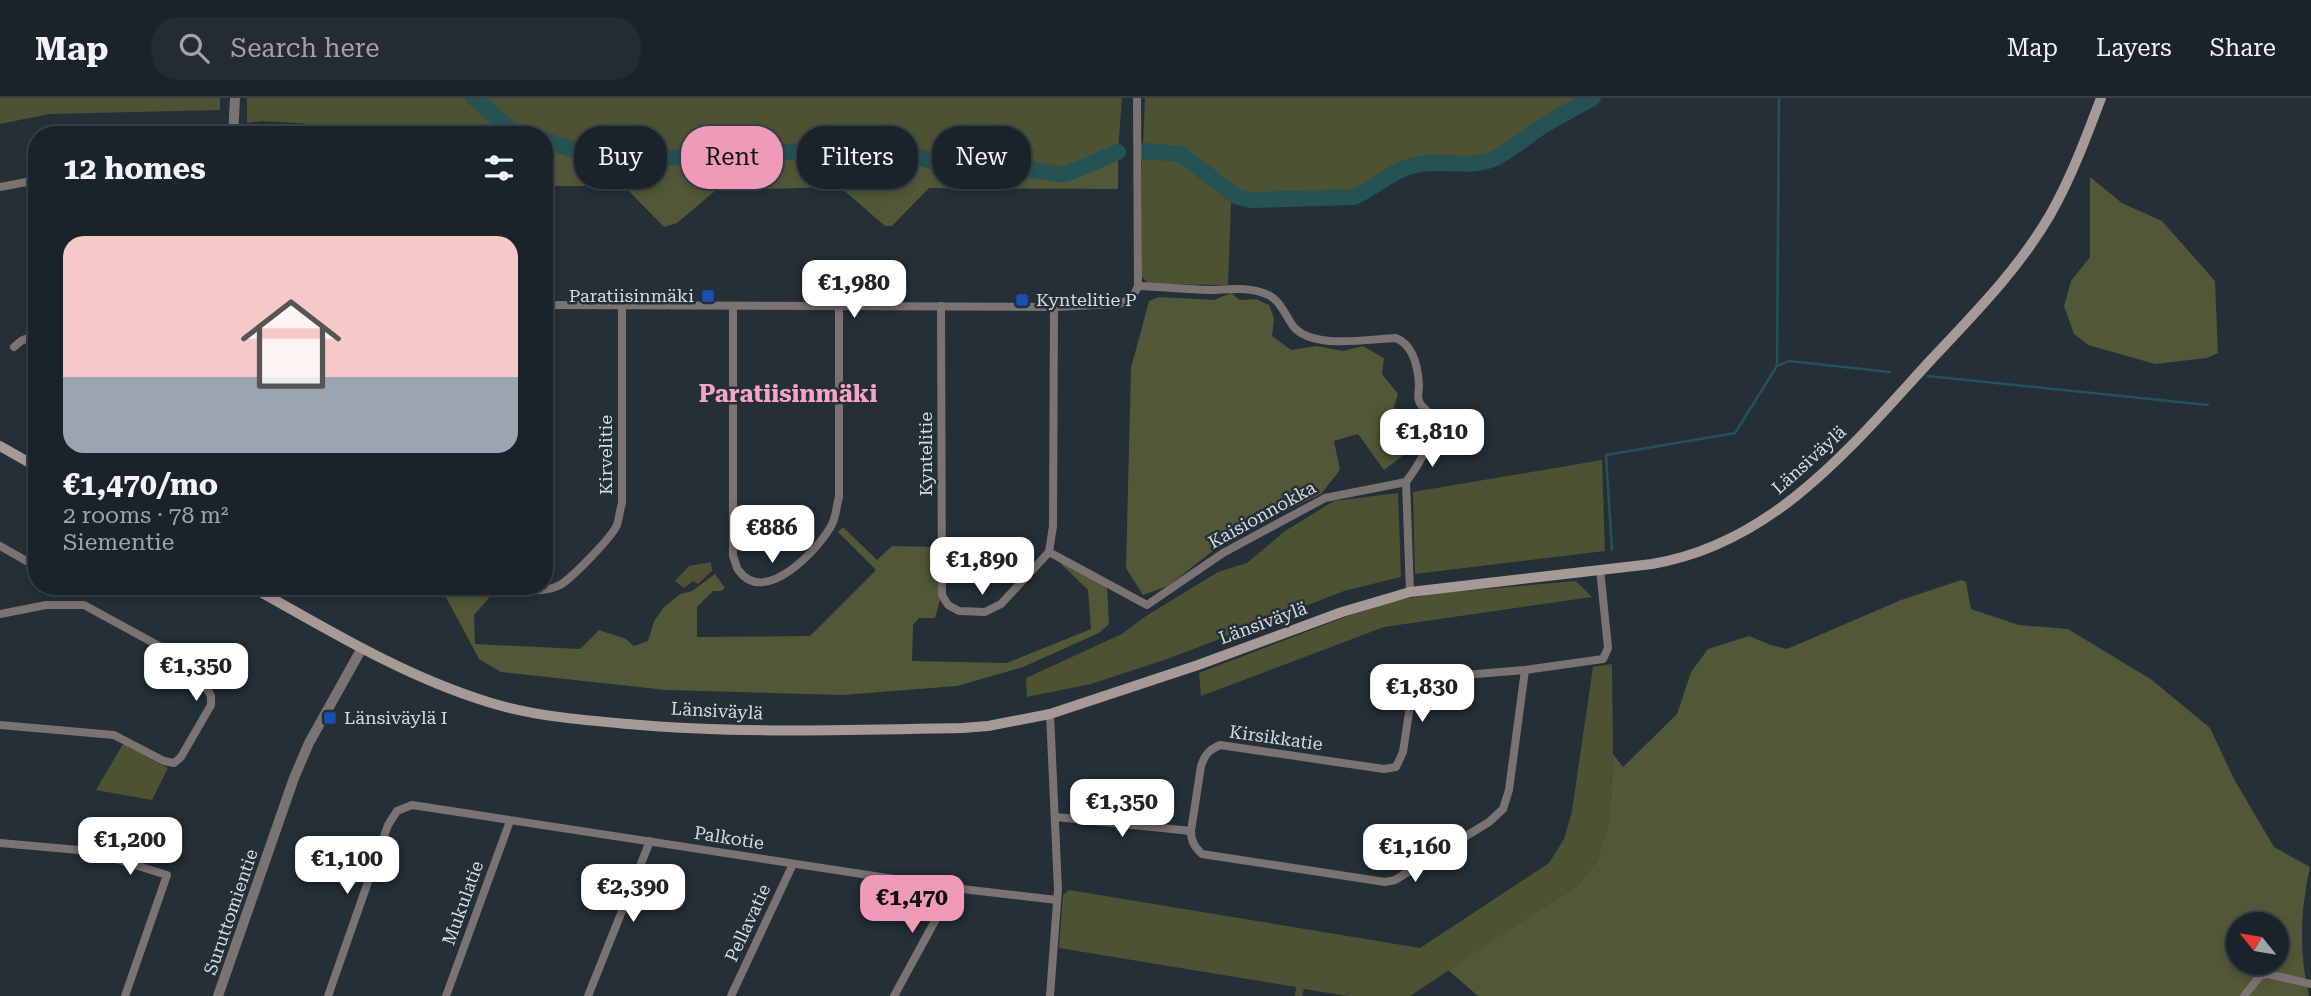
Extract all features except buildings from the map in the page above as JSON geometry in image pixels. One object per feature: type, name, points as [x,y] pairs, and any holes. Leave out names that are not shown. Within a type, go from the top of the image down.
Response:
[{"type":"main road","name":"Länsiväylä","points":[[266,595],[362,648],[438,684],[526,711],[577,719],[769,732],[962,728],[1011,723],[1050,715],[1342,612],[1410,592],[1675,560],[1734,538],[1795,499],[1850,448],[1999,287],[2051,214],[2101,98]]},
{"type":"main road","points":[[0,446],[28,462]]},
{"type":"street","points":[[233,126],[235,98]]},
{"type":"street","points":[[553,305],[1054,307],[1118,304],[1134,296],[1138,286],[1137,98]]},
{"type":"street","points":[[0,187],[28,182]]},
{"type":"street","points":[[1138,286],[1264,292],[1280,304],[1300,334],[1310,338],[1345,341],[1396,338],[1403,341],[1412,352],[1417,372],[1419,401],[1435,423],[1431,439],[1406,482],[1410,592]]},
{"type":"street","name":"Kirvelitie","points":[[553,587],[561,584],[606,541],[616,526],[622,503],[622,306]]},
{"type":"street","points":[[733,306],[733,555],[738,571],[752,581],[770,582],[785,575],[817,545],[832,526],[839,497],[839,306]]},
{"type":"street","name":"Kyntelitie","points":[[941,306],[942,596],[948,605],[959,611],[985,612],[1001,604],[1049,552]]},
{"type":"street","points":[[1049,552],[1054,526],[1054,307]]},
{"type":"street","points":[[14,347],[28,338]]},
{"type":"street","name":"Kaisionnokka","points":[[1049,552],[1147,605],[1223,553],[1325,498],[1406,482]]},
{"type":"street","points":[[0,546],[28,562]]},
{"type":"street","name":"Kirsikkatie","points":[[1191,831],[1201,766],[1210,749],[1220,745],[1384,769],[1396,767],[1403,752],[1411,699],[1424,684],[1440,677],[1599,660],[1607,653],[1608,637],[1600,569]]},
{"type":"street","points":[[0,614],[46,605],[84,605],[194,665],[211,695],[211,705],[181,757],[174,763],[164,761],[114,735],[0,725]]},
{"type":"street","name":"Suruttomientie","points":[[218,996],[294,778],[309,743],[362,648]]},
{"type":"street","points":[[1056,817],[1191,831],[1191,839],[1202,854],[1385,882],[1395,880],[1489,822],[1503,809],[1509,790],[1525,670]]},
{"type":"street","points":[[1050,715],[1056,817],[1057,900],[1051,996]]},
{"type":"street","name":"Palkotie","points":[[328,996],[388,825],[397,811],[412,805],[953,888],[1057,900]]},
{"type":"street","name":"Mukulatie","points":[[446,996],[510,821]]},
{"type":"street","points":[[588,996],[650,841]]},
{"type":"street","points":[[0,843],[90,851],[167,874],[125,996]]},
{"type":"street","name":"Pellavatie","points":[[731,996],[793,864]]},
{"type":"street","points":[[894,996],[953,888]]},
{"type":"street","points":[[2244,996],[2260,976],[2267,974],[2311,984]]},
{"type":"green space","points":[[0,98],[220,98],[220,110],[49,114],[0,124]]},
{"type":"green space","points":[[247,98],[1122,98],[1118,152],[1066,174],[1031,170],[1031,126],[932,126],[932,161],[918,157],[918,126],[797,126],[797,151],[783,152],[783,126],[681,126],[681,157],[667,158],[667,126],[574,126],[574,150],[553,143],[553,126],[344,126],[262,121],[247,123]]},
{"type":"green space","points":[[1145,98],[1584,98],[1541,120],[1489,156],[1475,160],[1422,159],[1400,167],[1354,192],[1287,198],[1242,194],[1201,164],[1176,151],[1143,147]]},
{"type":"green space","points":[[553,143],[574,150],[574,186],[553,186]]},
{"type":"green space","points":[[797,151],[797,188],[783,188],[783,152]]},
{"type":"green space","points":[[1118,152],[1118,189],[1031,189],[1031,170],[1066,174]]},
{"type":"green space","points":[[681,157],[681,189],[757,189],[716,190],[677,223],[664,227],[627,189],[667,189],[667,158]]},
{"type":"green space","points":[[918,157],[932,161],[932,188],[892,226],[885,226],[842,189],[918,189]]},
{"type":"green space","points":[[1142,157],[1180,159],[1231,202],[1228,285],[1149,284],[1142,277]]},
{"type":"green space","points":[[2090,177],[2122,203],[2162,221],[2215,281],[2218,353],[2207,358],[2155,364],[2088,345],[2074,334],[2064,306],[2071,281],[2090,257]]},
{"type":"green space","points":[[1231,293],[1240,300],[1256,299],[1269,305],[1274,318],[1272,336],[1291,350],[1317,346],[1343,351],[1363,346],[1384,358],[1382,374],[1398,394],[1392,413],[1405,454],[1384,470],[1358,434],[1334,441],[1340,470],[1321,494],[1228,539],[1168,586],[1143,595],[1126,568],[1131,368],[1149,301],[1159,297],[1214,300]]},
{"type":"green space","points":[[1602,460],[1605,551],[1415,574],[1413,492]]},
{"type":"green space","points":[[1398,493],[1401,577],[1344,591],[1170,658],[1091,684],[1027,697],[1026,678],[1122,634],[1146,616],[1218,572],[1247,563],[1285,531],[1334,501]]},
{"type":"green space","points":[[843,527],[877,560],[892,546],[935,547],[940,600],[935,618],[919,618],[913,625],[912,661],[1007,663],[1091,629],[1088,590],[1055,558],[1107,587],[1109,624],[1099,633],[1023,667],[957,686],[842,695],[666,690],[501,672],[479,659],[445,595],[491,595],[474,615],[475,644],[580,649],[599,630],[626,639],[634,646],[648,641],[654,621],[664,607],[680,594],[692,591],[715,574],[725,588],[713,591],[697,607],[697,637],[810,636],[876,570],[838,532]]},
{"type":"green space","points":[[711,562],[712,571],[698,584],[693,581],[684,588],[675,581],[689,566]]},
{"type":"green space","points":[[1961,580],[1966,582],[1971,609],[2019,625],[2068,629],[2152,680],[2210,728],[2234,779],[2274,847],[2310,867],[2302,932],[2309,996],[1478,996],[1448,970],[1578,885],[1598,859],[1609,819],[1613,754],[1623,767],[1677,714],[1691,672],[1708,649],[1749,636],[1787,649],[1901,600]]},
{"type":"green space","points":[[1576,581],[1592,597],[1384,627],[1201,696],[1199,673],[1361,611],[1439,593]]},
{"type":"green space","points":[[1612,664],[1613,754],[1609,819],[1598,859],[1578,885],[1410,996],[1348,996],[1304,989],[1302,996],[1295,996],[1296,987],[1059,948],[1063,895],[1069,890],[1420,948],[1549,863],[1564,839],[1572,811],[1593,667]]},
{"type":"green space","points":[[123,744],[168,768],[152,800],[96,790]]},
{"type":"waterway","points":[[474,98],[507,126]]},
{"type":"waterway","points":[[1143,151],[1181,154],[1230,192],[1251,200],[1354,197],[1411,166],[1431,163],[1471,164],[1491,160],[1541,127],[1593,98]]},
{"type":"waterway","points":[[1777,366],[1779,98]]},
{"type":"waterway","points":[[553,143],[608,161],[845,149],[904,153],[953,167],[1003,166],[1059,174],[1066,174],[1118,152]]},
{"type":"waterway","points":[[1612,550],[1606,455],[1735,433],[1777,366],[1789,361],[1890,372]]},
{"type":"waterway","points":[[1928,376],[2208,405]]},
{"type":"place","name":"Paratiisinmäki","points":[[708,296]]},
{"type":"place","name":"Kyntelitie P","points":[[1022,300]]},
{"type":"place","name":"Länsiväylä I","points":[[330,718]]},
{"type":"district","name":"Paratiisinmäki","points":[[788,394]]}]
